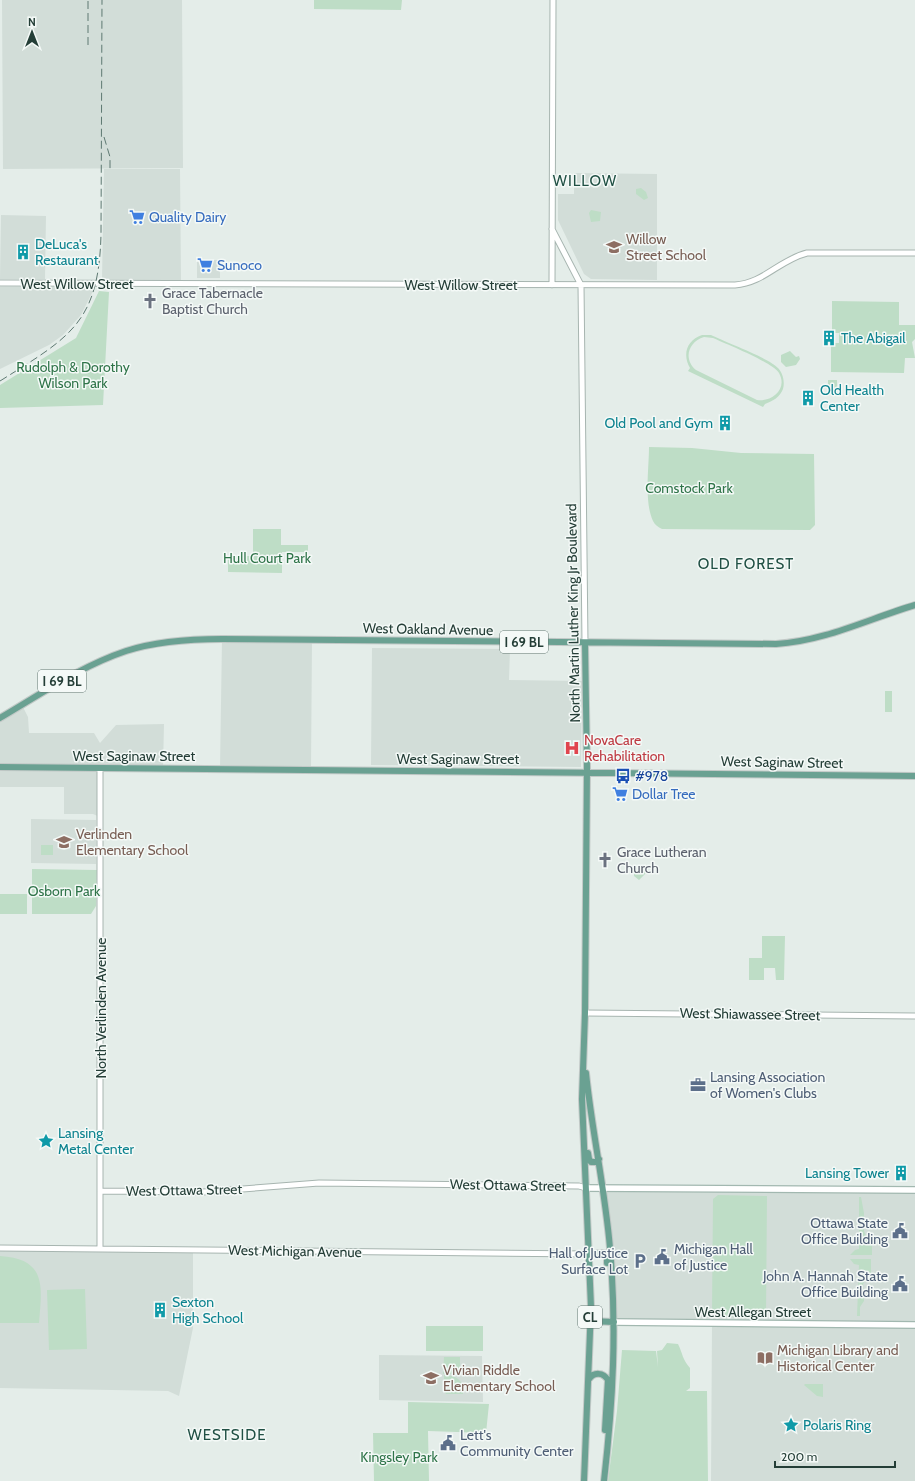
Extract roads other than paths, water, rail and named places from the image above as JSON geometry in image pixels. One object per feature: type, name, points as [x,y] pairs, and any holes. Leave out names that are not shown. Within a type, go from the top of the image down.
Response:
[{"type":"main road","name":"West Oakland Avenue","points":[[0,718],[97,663],[128,651],[173,641],[222,639],[759,645],[793,643],[834,634],[889,613],[915,605]]},
{"type":"main road","name":"North Martin Luther King Jr Boulevard","points":[[584,1052],[587,773],[585,643]]},
{"type":"main road","name":"West Saginaw Street","points":[[0,767],[915,776]]},
{"type":"main road","points":[[584,1052],[582,1093],[586,1188]]},
{"type":"main road","points":[[584,1052],[589,1099],[604,1188]]},
{"type":"main road","points":[[584,1124],[587,1131],[589,1161],[594,1162],[599,1159]]},
{"type":"main road","name":"West Ottawa Street","points":[[586,1188],[915,1190]]},
{"type":"main road","name":"CL","points":[[584,1481],[590,1322],[586,1188]]},
{"type":"main road","name":"CL","points":[[604,1188],[610,1249],[614,1322]]},
{"type":"main road","points":[[589,1254],[601,1252],[607,1256],[609,1292],[613,1307]]},
{"type":"main road","name":"West Allegan Street","points":[[590,1322],[915,1325]]},
{"type":"main road","points":[[604,1481],[615,1362],[614,1322]]},
{"type":"main road","points":[[589,1379],[593,1375],[598,1374],[605,1376],[608,1380],[605,1431],[608,1449]]},
{"type":"street","name":"North Martin Luther King Jr Boulevard","points":[[552,0],[552,285]]},
{"type":"street","name":"North Martin Luther King Jr Boulevard","points":[[552,229],[582,285],[585,643]]},
{"type":"street","name":"West Willow Street","points":[[0,283],[552,285],[744,284],[753,282],[790,260],[807,254],[915,253]]},
{"type":"street","name":"North Verlinden Avenue","points":[[100,768],[100,1249]]},
{"type":"street","name":"West Shiawassee Street","points":[[585,1013],[915,1016]]},
{"type":"street","name":"West Ottawa Street","points":[[100,1191],[203,1192],[319,1183],[579,1186],[586,1188]]},
{"type":"street","name":"West Michigan Avenue","points":[[0,1248],[589,1254]]},
{"type":"railway","points":[[88,0],[88,45]]},
{"type":"railway","points":[[0,381],[45,352],[62,339],[76,324],[87,308],[94,288],[99,264],[101,234],[102,0]]},
{"type":"railway","points":[[104,137],[110,157],[110,171]]},
{"type":"place","name":"Quality Dairy","points":[[137,217]]},
{"type":"place","name":"Willow Street School","points":[[614,247]]},
{"type":"place","name":"DeLuca's Restaurant","points":[[23,252]]},
{"type":"place","name":"Sunoco","points":[[205,265]]},
{"type":"place","name":"Grace Tabernacle Baptist Church","points":[[150,301]]},
{"type":"place","name":"The Abigail","points":[[829,338]]},
{"type":"place","name":"Old Health Center","points":[[808,398]]},
{"type":"place","name":"Old Pool and Gym","points":[[725,423]]},
{"type":"place","name":"NovaCare Rehabilitation","points":[[572,748]]},
{"type":"place","name":"#978","points":[[623,776]]},
{"type":"place","name":"Dollar Tree","points":[[620,794]]},
{"type":"place","name":"Verlinden Elementary School","points":[[64,842]]},
{"type":"place","name":"Grace Lutheran Church","points":[[605,860]]},
{"type":"place","name":"Lansing Association of Women's Clubs","points":[[698,1085]]},
{"type":"place","name":"Lansing Metal Center","points":[[46,1141]]},
{"type":"place","name":"Lansing Tower","points":[[901,1173]]},
{"type":"place","name":"Ottawa State Office Building","points":[[900,1231]]},
{"type":"place","name":"Michigan Hall of Justice","points":[[662,1257]]},
{"type":"place","name":"Hall of Justice Surface Lot","points":[[640,1261]]},
{"type":"place","name":"John A. Hannah State Office Building","points":[[900,1284]]},
{"type":"place","name":"Sexton High School","points":[[160,1310]]},
{"type":"place","name":"Michigan Library and Historical Center","points":[[765,1358]]},
{"type":"place","name":"Vivian Riddle Elementary School","points":[[431,1378]]},
{"type":"place","name":"Polaris Ring","points":[[791,1425]]},
{"type":"place","name":"Lett's Community Center","points":[[448,1443]]},
{"type":"district","name":"WILLOW","points":[[585,181]]},
{"type":"district","name":"OLD FOREST","points":[[746,564]]},
{"type":"district","name":"WESTSIDE","points":[[227,1435]]},
{"type":"park label","name":"Rudolph & Dorothy Wilson Park","points":[[73,376]]},
{"type":"park label","name":"Comstock Park","points":[[689,488]]},
{"type":"park label","name":"Hull Court Park","points":[[267,558]]},
{"type":"park label","name":"Osborn Park","points":[[64,891]]},
{"type":"park label","name":"Kingsley Park","points":[[399,1457]]}]
